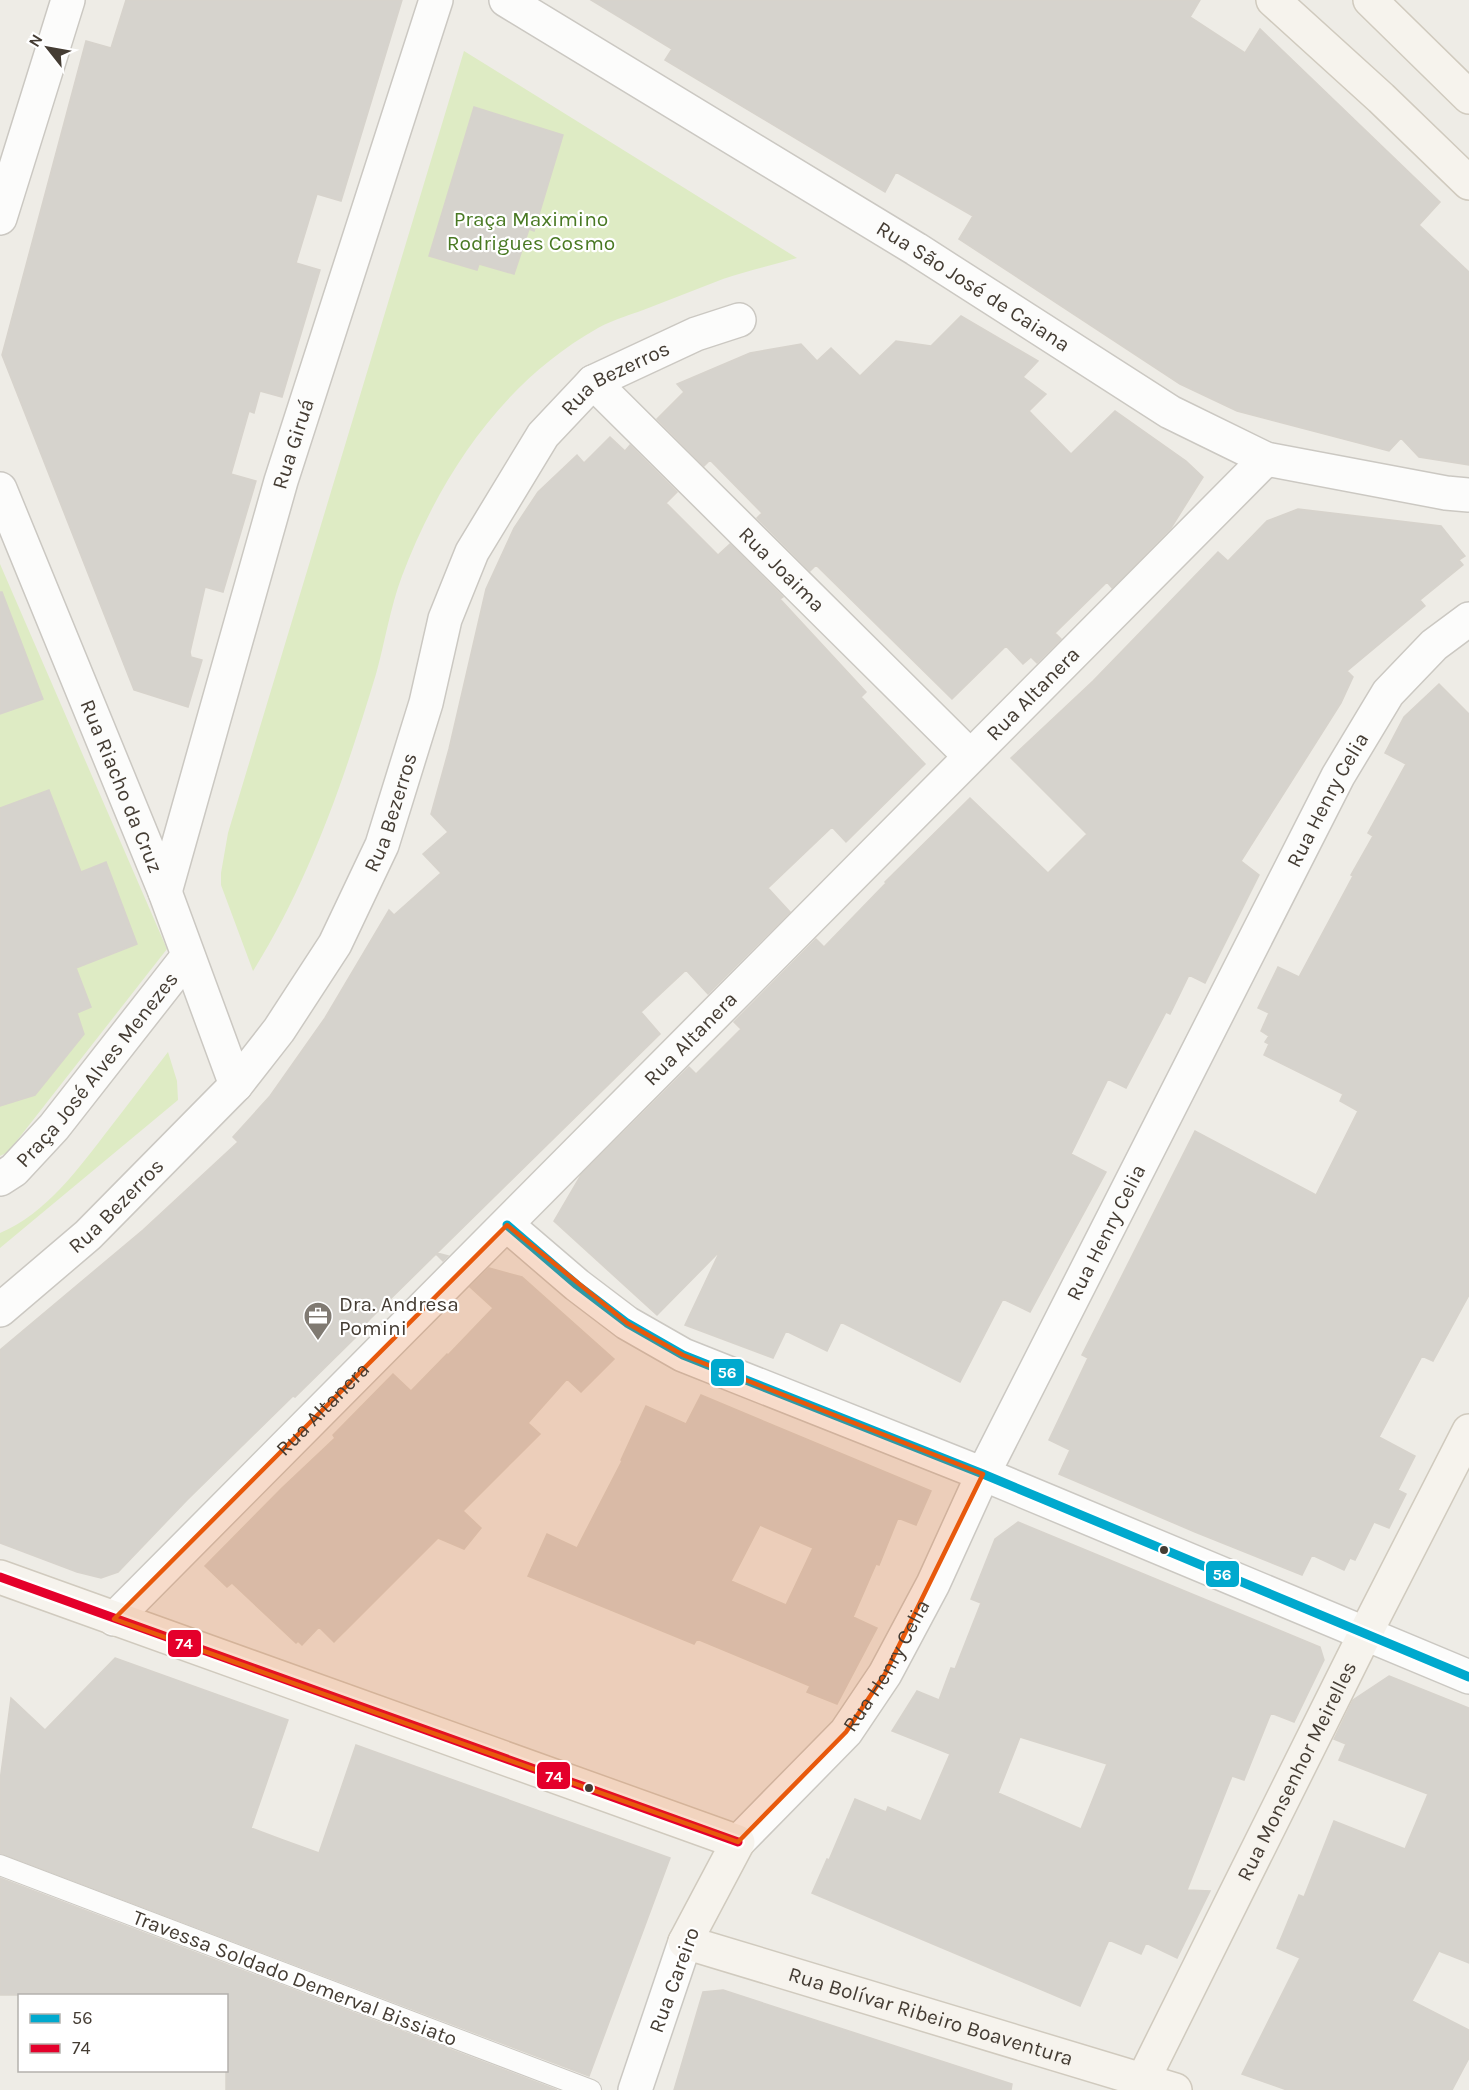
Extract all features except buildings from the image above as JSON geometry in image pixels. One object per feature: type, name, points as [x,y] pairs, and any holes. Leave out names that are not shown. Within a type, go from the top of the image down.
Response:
[{"type":"main road","points":[[1273,0],[1381,98],[1469,183]]},
{"type":"main road","points":[[1370,0],[1469,97]]},
{"type":"main road","name":"Rua Monsenhor Meirelles","points":[[1143,2080],[1365,1634],[1469,1431]]},
{"type":"main road","points":[[0,1577],[738,1842]]},
{"type":"main road","name":"Rua Careiro","points":[[685,1942],[738,1842]]},
{"type":"main road","name":"Rua Bolívar Ribeiro Boaventura","points":[[685,1942],[1175,2090]]},
{"type":"street","points":[[0,218],[68,0]]},
{"type":"street","name":"Rua Giruá","points":[[165,892],[281,481],[436,0]]},
{"type":"street","name":"Rua São José de Caiana","points":[[506,0],[916,249],[1170,412],[1266,459],[1469,495]]},
{"type":"street","name":"Rua Bezerros","points":[[0,1310],[87,1235],[236,1085],[279,1030],[335,944],[382,845],[426,703],[445,619],[472,552],[543,435],[593,382],[696,334],[738,320]]},
{"type":"street","name":"Rua Joaima","points":[[593,382],[970,756]]},
{"type":"street","name":"Rua Altanera","points":[[114,1619],[1266,459]]},
{"type":"street","name":"Rua Riacho da Cruz","points":[[0,489],[165,892],[236,1085]]},
{"type":"street","name":"Rua Henry Celia","points":[[738,1842],[846,1732],[885,1674],[933,1584],[983,1474],[1338,776],[1388,693],[1434,645],[1469,619]]},
{"type":"street","name":"Praça José Alves Menezes","points":[[0,1179],[14,1170],[54,1127],[188,956]]},
{"type":"street","points":[[507,1225],[577,1285],[627,1323],[683,1355],[983,1474],[1469,1677]]},
{"type":"street","name":"Rua Careiro","points":[[635,2090],[685,1942]]},
{"type":"lane","name":"Travessa Soldado Demerval Bissiato","points":[[0,1865],[591,2090]]},
{"type":"highlighted area","points":[[507,1225],[627,1323],[683,1355],[983,1474],[885,1674],[846,1732],[738,1842],[114,1619]]},
{"type":"green space","name":"Praça Maximino Rodrigues Cosmo","points":[[464,51],[797,258],[723,279],[598,328],[564,350],[532,375],[478,435],[455,468],[417,539],[398,588],[364,713],[324,827],[292,901],[253,971],[221,885],[228,833]]},
{"type":"green space","points":[[0,564],[167,949],[8,1152],[0,1156]]},
{"type":"green space","points":[[168,1052],[177,1081],[178,1100],[0,1248],[0,1233],[32,1214],[60,1188],[86,1159]]},
{"type":"transit line","name":"56","points":[[507,1225],[577,1285],[627,1323],[683,1355],[983,1474],[1469,1677]]},
{"type":"transit line","name":"74","points":[[0,1577],[738,1842]]},
{"type":"place","name":"Dra. Andresa Pomini","points":[[318,1342]]}]
